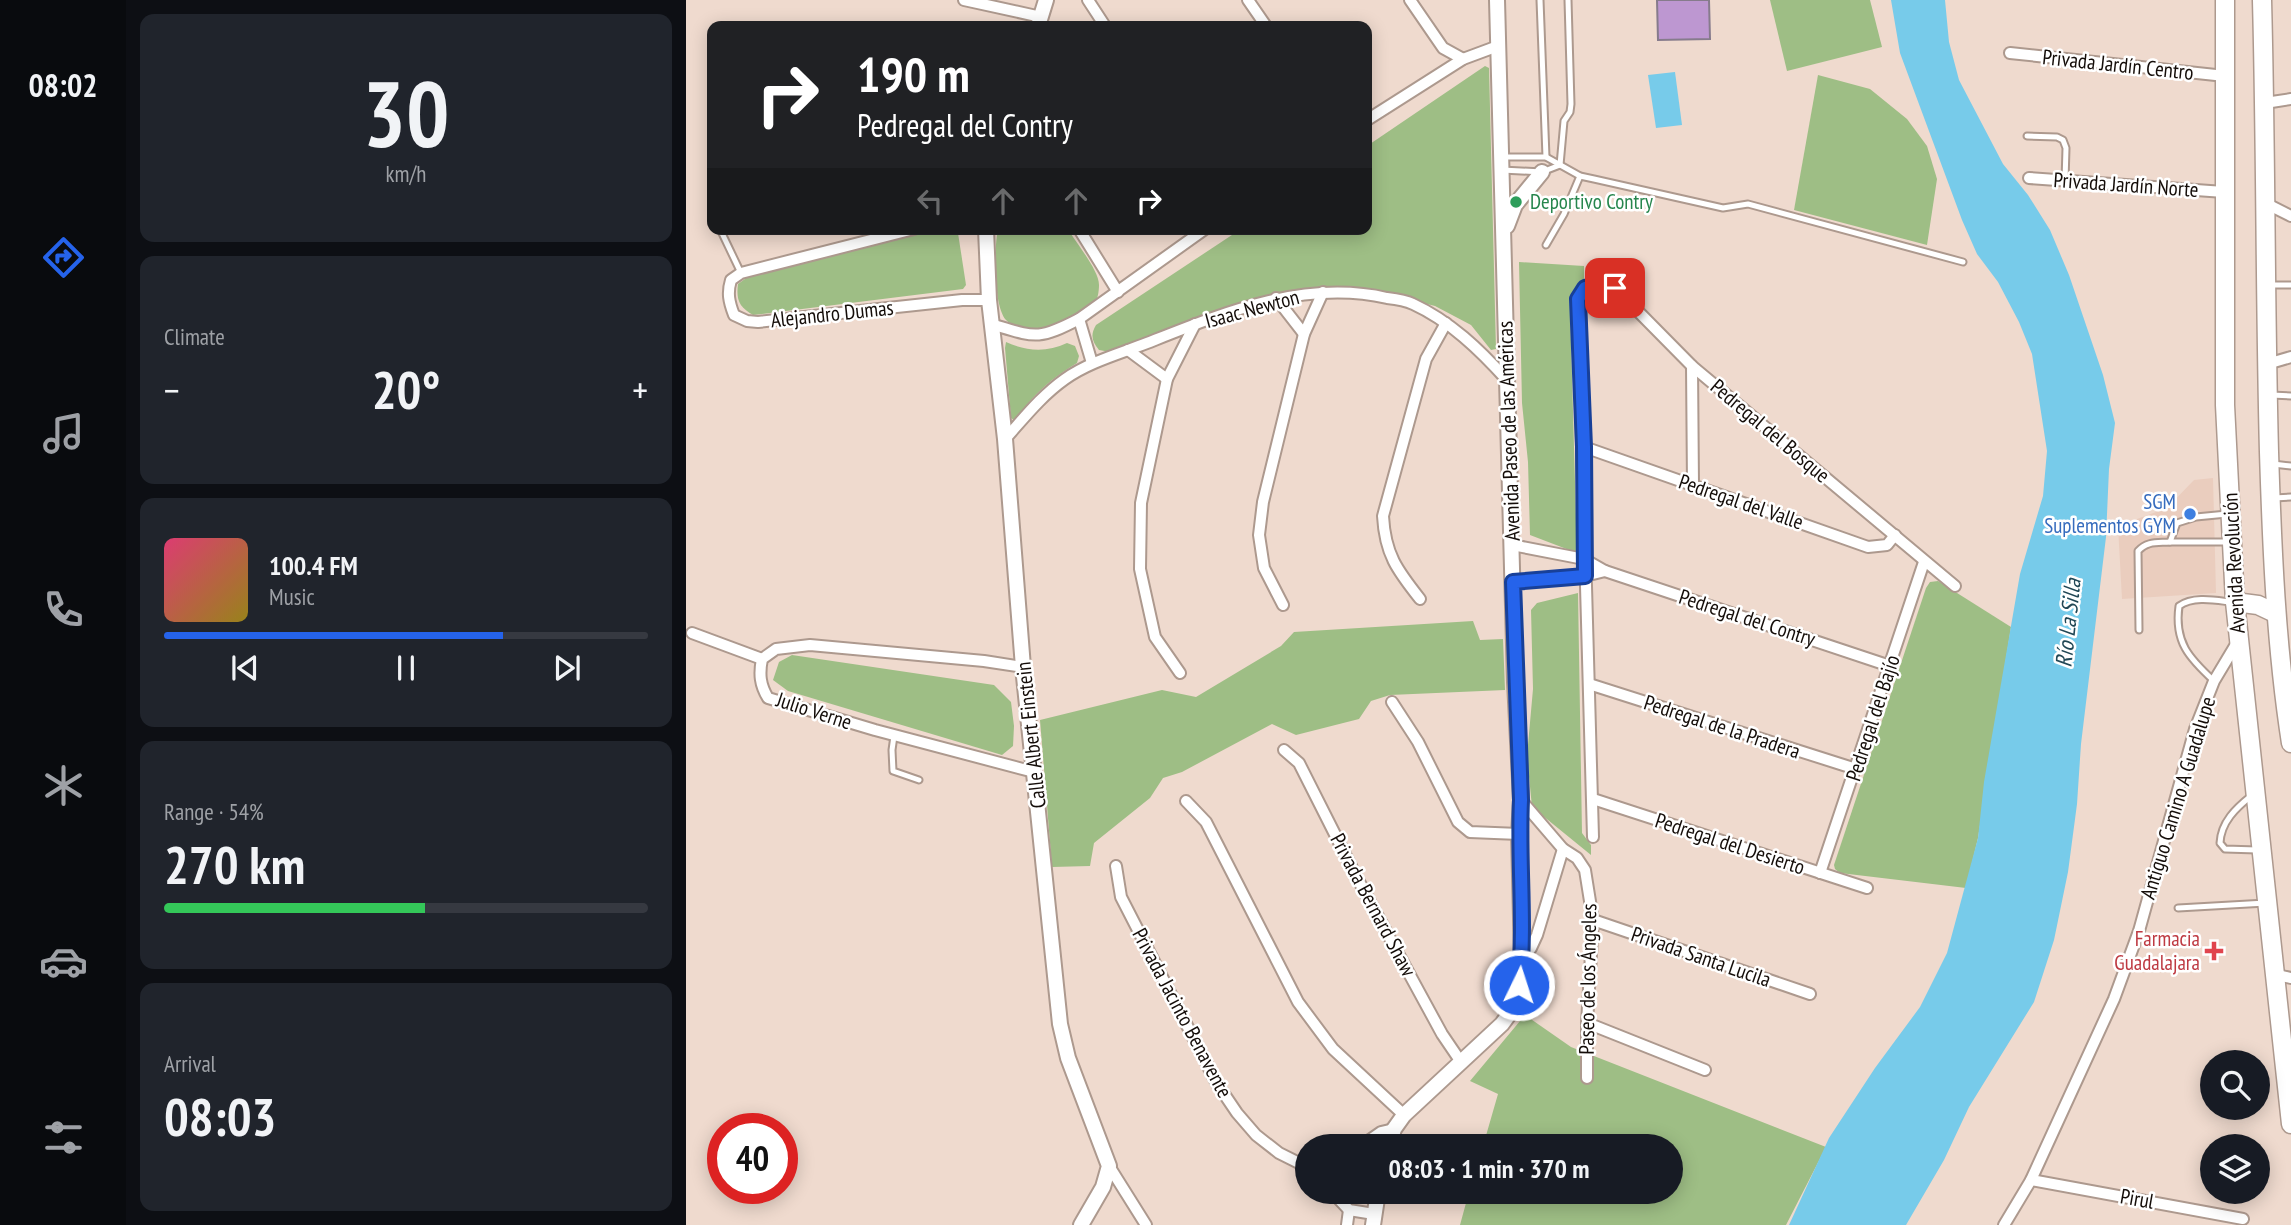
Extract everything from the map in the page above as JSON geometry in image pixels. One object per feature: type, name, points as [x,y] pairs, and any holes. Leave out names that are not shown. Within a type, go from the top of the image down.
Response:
[{"type":"main road","name":"Avenida Revolución","points":[[2225,0],[2225,405],[2235,602],[2269,902],[2284,977],[2291,1124]]},
{"type":"main road","name":"Avenida Revolución","points":[[2262,0],[2271,499],[2291,743]]},
{"type":"main road","points":[[2235,602],[2258,605],[2279,615]]},
{"type":"street","points":[[967,0],[1037,21]]},
{"type":"street","points":[[1040,21],[1046,0]]},
{"type":"street","points":[[1088,0],[1102,21]]},
{"type":"street","points":[[1248,0],[1263,21]]},
{"type":"street","points":[[1410,0],[1443,48],[1463,59]]},
{"type":"street","name":"Avenida Paseo de las Américas","points":[[1393,1134],[1404,1115],[1502,1024],[1513,1009],[1522,960],[1519,834],[1521,800],[1497,0]]},
{"type":"street","points":[[1372,117],[1463,59],[1498,46]]},
{"type":"street","name":"Privada Jardín Centro","points":[[2010,54],[2225,76]]},
{"type":"street","points":[[2265,103],[2291,99]]},
{"type":"street","points":[[1504,234],[1515,205],[1542,172]]},
{"type":"street","name":"Privada Jardín Norte","points":[[2029,178],[2224,192]]},
{"type":"street","points":[[2265,203],[2291,216]]},
{"type":"street","points":[[741,273],[890,235]]},
{"type":"street","name":"Calle Albert Einstein","points":[[986,235],[991,324],[1005,439],[1023,667],[1060,1024],[1075,1080],[1109,1166]]},
{"type":"street","points":[[1083,235],[1118,292]]},
{"type":"street","points":[[991,324],[1033,336],[1045,335],[1079,319],[1197,235]]},
{"type":"street","name":"Alejandro Dumas","points":[[741,273],[731,280],[728,290],[729,303],[734,315],[747,321],[962,300],[989,300]]},
{"type":"street","name":"Pedregal del Bosque","points":[[1584,447],[1578,299],[1585,288],[1600,284],[1615,288],[1692,366],[1955,586]]},
{"type":"street","points":[[1283,605],[1264,568],[1259,535],[1263,502],[1304,334],[1323,292]]},
{"type":"street","name":"Isaac Newton","points":[[1005,439],[1037,403],[1065,379],[1092,363],[1195,324],[1276,298],[1323,292],[1364,292],[1411,303],[1446,323],[1484,353],[1507,380]]},
{"type":"street","points":[[1276,298],[1304,334]]},
{"type":"street","points":[[1079,319],[1092,363]]},
{"type":"street","points":[[1420,599],[1403,578],[1385,542],[1383,516],[1426,359],[1446,323]]},
{"type":"street","points":[[1180,673],[1155,637],[1140,569],[1141,503],[1167,379],[1195,324]]},
{"type":"street","points":[[1128,350],[1167,379]]},
{"type":"street","points":[[2267,365],[2291,357]]},
{"type":"street","points":[[1692,366],[1693,485]]},
{"type":"street","points":[[1584,447],[1584,559],[1593,838]]},
{"type":"street","name":"Pedregal del Valle","points":[[1584,447],[1868,547],[1887,545],[1895,535]]},
{"type":"street","name":"Pedregal del Contry","points":[[1512,545],[1584,559],[1605,571],[1890,666]]},
{"type":"street","name":"Pedregal del Bajío","points":[[1820,873],[1924,562]]},
{"type":"street","points":[[1513,582],[1585,576],[1605,571]]},
{"type":"street","points":[[692,633],[762,659],[776,649],[810,645],[1023,667]]},
{"type":"street","name":"Antiguo Camino A Guadalupe","points":[[2004,1225],[2031,1180],[2114,999],[2139,931],[2195,729],[2214,681],[2238,641]]},
{"type":"street","name":"Julio Verne","points":[[762,659],[761,688],[768,698],[894,736],[1034,772]]},
{"type":"street","name":"Pedregal de la Pradera","points":[[1589,684],[1856,769]]},
{"type":"street","points":[[1392,702],[1418,742],[1458,822],[1470,832],[1519,834]]},
{"type":"street","name":"Privada Bernard Shaw","points":[[1284,750],[1299,764],[1441,1034],[1461,1062]]},
{"type":"street","name":"Pedregal del Desierto","points":[[1593,799],[1867,888]]},
{"type":"street","name":"Paseo de los Ángeles","points":[[1521,800],[1563,849],[1577,858],[1585,870],[1593,920],[1587,1077]]},
{"type":"street","points":[[1186,801],[1206,822],[1298,1002],[1333,1049],[1404,1115]]},
{"type":"street","points":[[1522,960],[1537,935],[1563,849]]},
{"type":"street","name":"Privada Jacinto Benavente","points":[[1116,866],[1121,897],[1216,1082],[1256,1135],[1279,1153],[1295,1161]]},
{"type":"street","name":"Privada Santa Lucila","points":[[1593,920],[1810,994]]},
{"type":"street","points":[[1587,1023],[1705,1070]]},
{"type":"street","points":[[1378,1134],[1394,1129]]},
{"type":"street","points":[[1081,1225],[1103,1187],[1109,1166]]},
{"type":"street","points":[[1109,1166],[1146,1225]]},
{"type":"street","name":"Pirul","points":[[2031,1180],[2243,1219]]},
{"type":"street","points":[[1343,1204],[1349,1210],[1374,1219]]},
{"type":"street","points":[[1347,1225],[1349,1210]]},
{"type":"lane","points":[[1540,0],[1546,157]]},
{"type":"lane","points":[[1560,165],[1564,121],[1570,112],[1571,104],[1567,0]]},
{"type":"lane","points":[[2027,136],[2057,137],[2063,140],[2066,148],[2065,181]]},
{"type":"lane","points":[[1501,164],[1546,157],[1580,176],[1723,208],[1748,204],[1963,262]]},
{"type":"lane","points":[[1501,164],[1542,172],[1560,165]]},
{"type":"lane","points":[[1546,244],[1564,214],[1580,176]]},
{"type":"lane","points":[[723,235],[741,273]]},
{"type":"lane","points":[[2266,285],[2291,285]]},
{"type":"lane","points":[[2268,394],[2291,396]]},
{"type":"lane","points":[[2270,464],[2291,466]]},
{"type":"lane","points":[[2271,499],[2291,497]]},
{"type":"lane","points":[[2170,542],[2176,523],[2196,517],[2231,513]]},
{"type":"lane","points":[[2139,630],[2138,551],[2143,545],[2232,542]]},
{"type":"lane","points":[[2214,681],[2193,663],[2184,649],[2180,636],[2179,606],[2186,601],[2235,602]]},
{"type":"lane","points":[[894,736],[893,771],[919,780]]},
{"type":"lane","points":[[2256,792],[2230,814],[2220,842],[2225,849],[2263,850]]},
{"type":"lane","points":[[2178,908],[2269,902]]},
{"type":"shaded area","points":[[2213,478],[2216,593],[2122,599],[2118,526],[2167,508],[2194,480]]},
{"type":"green space","points":[[1770,0],[1870,0],[1882,47],[1787,71]]},
{"type":"green space","points":[[1485,66],[1489,68],[1496,349],[1491,350],[1471,325],[1435,306],[1395,296],[1305,291],[1110,352],[1099,350],[1092,335],[1096,325],[1232,235],[1372,235],[1372,143]]},
{"type":"green space","points":[[1818,75],[1870,89],[1907,119],[1927,146],[1937,179],[1927,245],[1794,210]]},
{"type":"green space","points":[[914,235],[958,235],[966,285],[963,289],[753,315],[744,309],[738,294],[738,284],[749,276]]},
{"type":"green space","points":[[997,235],[1072,235],[1098,279],[1096,301],[1079,315],[1046,332],[1036,333],[1017,328],[1006,320],[999,302]]},
{"type":"green space","points":[[1519,262],[1584,266],[1584,285],[1573,295],[1570,305],[1577,553],[1530,535],[1528,462],[1522,403]]},
{"type":"green space","points":[[1006,342],[1036,350],[1067,343],[1075,346],[1079,356],[1077,363],[1036,395],[1015,421],[1011,418]]},
{"type":"green space","points":[[1938,581],[2011,627],[1978,838],[1966,888],[1840,873],[1834,865],[1926,588],[1930,582]]},
{"type":"green space","points":[[1578,593],[1582,833],[1591,845],[1591,855],[1532,807],[1527,756],[1533,689],[1531,610],[1537,603]]},
{"type":"green space","points":[[1473,621],[1480,640],[1503,639],[1505,690],[1390,695],[1371,701],[1359,719],[1296,735],[1272,724],[1182,772],[1163,778],[1150,798],[1094,843],[1090,866],[1052,867],[1040,720],[1162,690],[1196,697],[1281,646],[1294,632]]},
{"type":"green space","points":[[792,655],[994,685],[1011,702],[1013,746],[1002,755],[788,691],[773,680],[779,662]]},
{"type":"green space","points":[[1525,1015],[1571,1047],[1826,1147],[1786,1225],[1460,1225],[1466,1204],[1683,1204],[1683,1134],[1486,1134],[1498,1094],[1470,1081]]},
{"type":"water","name":"Río La Silla","points":[[1891,0],[1945,0],[1949,42],[1959,80],[2003,164],[2028,195],[2050,230],[2069,275],[2103,375],[2115,423],[2109,469],[2106,537],[2068,872],[2054,940],[2034,1002],[1969,1107],[1944,1160],[1906,1225],[1789,1225],[1829,1138],[1875,1068],[1920,1007],[1947,953],[1978,838],[1984,782],[2020,574],[2043,496],[2047,451],[2032,354],[2019,322],[1998,282],[1977,254],[1962,220],[1900,53]]},
{"type":"water","points":[[1675,72],[1682,125],[1656,128],[1648,75]]},
{"type":"building","points":[[1657,0],[1709,0],[1710,39],[1658,40]]},
{"type":"place","name":"Deportivo Contry","points":[[1516,202]]},
{"type":"place","name":"SGM Suplementos GYM","points":[[2190,514]]},
{"type":"place","name":"Farmacia Guadalajara","points":[[2214,951]]},
{"type":"route","points":[[1519,985],[1522,960],[1519,834],[1521,800],[1513,582],[1585,576],[1584,447],[1578,299],[1585,288],[1600,284],[1615,288]]}]
